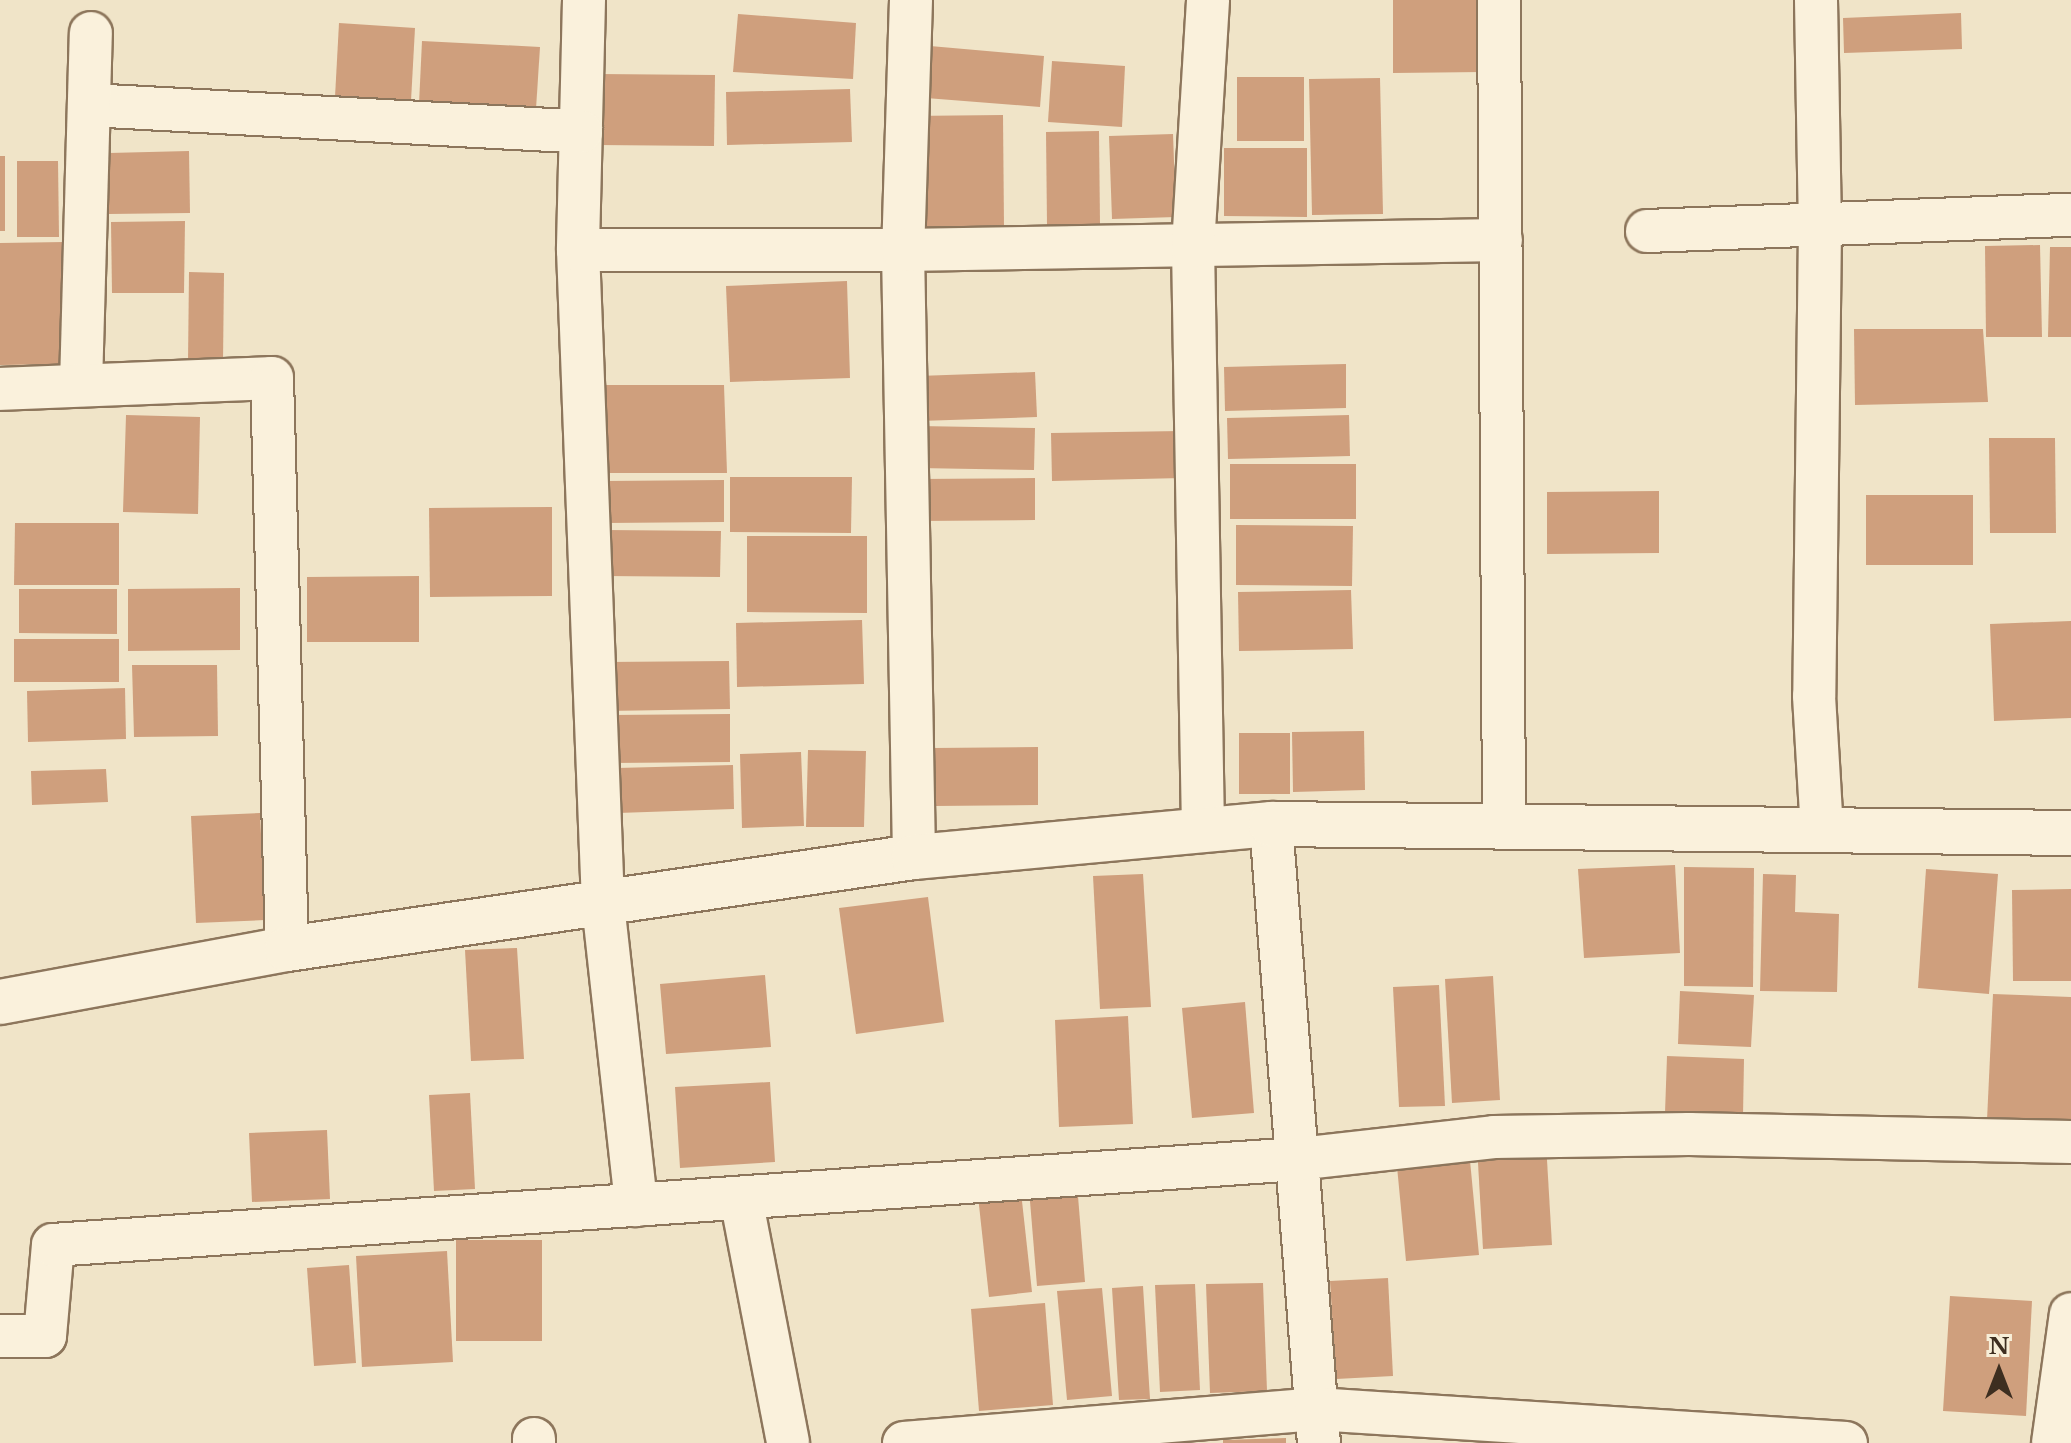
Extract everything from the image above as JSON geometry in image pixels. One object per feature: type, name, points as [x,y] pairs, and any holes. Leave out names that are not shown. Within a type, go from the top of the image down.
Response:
[{"type":"street","points":[[584,0],[578,250],[603,904],[636,1205]]},
{"type":"street","points":[[911,0],[903,250],[914,857]]},
{"type":"street","points":[[1203,830],[1193,246],[1208,0]]},
{"type":"street","points":[[1499,0],[1504,823]]},
{"type":"street","points":[[1816,0],[1820,228],[1814,696],[1822,829]]},
{"type":"street","points":[[81,385],[91,33]]},
{"type":"street","points":[[89,105],[581,132]]},
{"type":"street","points":[[1647,231],[1820,228],[2071,215]]},
{"type":"street","points":[[578,250],[903,250],[1501,240]]},
{"type":"street","points":[[0,389],[272,378],[287,949]]},
{"type":"street","points":[[0,990],[0,1002],[287,949],[914,857],[1271,824],[1504,823],[2071,833]]},
{"type":"street","points":[[1271,824],[1318,1426]]},
{"type":"street","points":[[0,1336],[45,1336],[53,1245],[1298,1159],[1494,1137],[1689,1134],[2071,1142]]},
{"type":"street","points":[[741,1198],[788,1443]]},
{"type":"street","points":[[2053,1443],[2071,1314]]},
{"type":"street","points":[[904,1443],[1318,1426],[1846,1443]]},
{"type":"building","points":[[1393,0],[1482,0],[1482,72],[1393,73]]},
{"type":"building","points":[[1961,13],[1962,49],[1844,53],[1843,18]]},
{"type":"building","points":[[738,14],[856,23],[853,79],[733,72]]},
{"type":"building","points":[[339,23],[415,28],[411,101],[335,97]]},
{"type":"building","points":[[422,41],[540,47],[536,109],[419,104]]},
{"type":"building","points":[[930,46],[1044,56],[1040,107],[926,98]]},
{"type":"building","points":[[1052,61],[1125,66],[1122,127],[1048,122]]},
{"type":"building","points":[[598,74],[715,75],[714,146],[597,145]]},
{"type":"building","points":[[1237,77],[1304,77],[1304,141],[1237,141]]},
{"type":"building","points":[[1380,78],[1383,214],[1312,215],[1309,79]]},
{"type":"building","points":[[850,89],[852,142],[727,145],[726,92]]},
{"type":"building","points":[[1003,115],[1004,227],[909,228],[909,116]]},
{"type":"building","points":[[1099,131],[1100,224],[1047,225],[1046,132]]},
{"type":"building","points":[[1173,134],[1176,217],[1112,219],[1109,136]]},
{"type":"building","points":[[1224,148],[1307,148],[1307,217],[1224,216]]},
{"type":"building","points":[[189,151],[190,213],[109,214],[109,153]]},
{"type":"building","points":[[0,156],[5,156],[5,231],[0,231]]},
{"type":"building","points":[[17,161],[58,161],[59,237],[17,237]]},
{"type":"building","points":[[185,221],[184,293],[112,293],[111,222]]},
{"type":"building","points":[[64,242],[66,364],[0,365],[0,243]]},
{"type":"building","points":[[2040,245],[2042,337],[1986,337],[1985,246]]},
{"type":"building","points":[[2050,247],[2071,247],[2071,337],[2048,337]]},
{"type":"building","points":[[189,272],[224,273],[223,362],[188,362]]},
{"type":"building","points":[[847,281],[850,378],[730,382],[726,286]]},
{"type":"building","points":[[1854,329],[1983,329],[1988,402],[1855,405]]},
{"type":"building","points":[[1346,364],[1346,408],[1225,411],[1224,367]]},
{"type":"building","points":[[1035,372],[1037,417],[920,421],[918,376]]},
{"type":"building","points":[[599,385],[724,385],[727,473],[600,473]]},
{"type":"building","points":[[126,415],[200,417],[198,514],[123,512]]},
{"type":"building","points":[[1349,415],[1350,456],[1228,459],[1227,418]]},
{"type":"building","points":[[919,426],[1035,428],[1034,470],[918,468]]},
{"type":"building","points":[[1181,431],[1182,478],[1052,481],[1051,433]]},
{"type":"building","points":[[1989,438],[2055,438],[2056,533],[1990,533]]},
{"type":"building","points":[[1230,464],[1356,464],[1356,519],[1230,519]]},
{"type":"building","points":[[730,477],[852,477],[851,533],[730,532]]},
{"type":"building","points":[[1035,478],[1035,520],[920,521],[920,479]]},
{"type":"building","points":[[724,480],[724,522],[606,523],[606,481]]},
{"type":"building","points":[[1659,491],[1659,553],[1547,554],[1547,492]]},
{"type":"building","points":[[1866,495],[1973,495],[1973,565],[1866,565]]},
{"type":"building","points":[[552,507],[552,596],[430,597],[429,508]]},
{"type":"building","points":[[15,523],[119,523],[119,585],[14,585]]},
{"type":"building","points":[[1236,525],[1353,526],[1352,586],[1236,585]]},
{"type":"building","points":[[605,530],[721,531],[720,577],[605,576]]},
{"type":"building","points":[[747,536],[867,536],[867,613],[747,612]]},
{"type":"building","points":[[419,576],[419,642],[307,642],[307,577]]},
{"type":"building","points":[[240,588],[240,650],[128,651],[128,589]]},
{"type":"building","points":[[19,589],[117,589],[117,634],[19,633]]},
{"type":"building","points":[[1351,590],[1353,649],[1239,651],[1238,592]]},
{"type":"building","points":[[862,620],[864,684],[737,687],[736,623]]},
{"type":"building","points":[[2071,621],[2071,718],[1994,721],[1990,624]]},
{"type":"building","points":[[14,639],[119,639],[119,682],[14,682]]},
{"type":"building","points":[[729,661],[730,709],[606,711],[606,662]]},
{"type":"building","points":[[132,665],[217,665],[218,736],[134,737]]},
{"type":"building","points":[[125,688],[126,739],[28,742],[27,691]]},
{"type":"building","points":[[730,714],[730,762],[611,763],[610,715]]},
{"type":"building","points":[[1364,731],[1365,790],[1293,792],[1292,732]]},
{"type":"building","points":[[1239,733],[1290,733],[1290,794],[1239,794]]},
{"type":"building","points":[[1038,747],[1038,805],[934,806],[933,748]]},
{"type":"building","points":[[808,750],[866,751],[864,827],[806,827]]},
{"type":"building","points":[[801,752],[804,826],[742,828],[740,754]]},
{"type":"building","points":[[733,765],[734,809],[618,813],[617,768]]},
{"type":"building","points":[[106,769],[108,802],[32,805],[31,771]]},
{"type":"building","points":[[260,813],[265,920],[196,923],[191,816]]},
{"type":"building","points":[[1675,865],[1680,953],[1584,958],[1578,869]]},
{"type":"building","points":[[1684,867],[1754,868],[1753,987],[1684,986]]},
{"type":"building","points":[[1926,869],[1998,874],[1989,994],[1918,988]]},
{"type":"building","points":[[1143,874],[1151,1007],[1100,1009],[1093,876]]},
{"type":"building","points":[[1763,874],[1796,875],[1795,912],[1839,914],[1837,992],[1760,991]]},
{"type":"building","points":[[2071,889],[2071,981],[2013,981],[2012,890]]},
{"type":"building","points":[[928,897],[944,1022],[856,1034],[839,908]]},
{"type":"building","points":[[517,948],[524,1059],[471,1061],[465,950]]},
{"type":"building","points":[[765,975],[771,1047],[666,1054],[660,984]]},
{"type":"building","points":[[1493,976],[1500,1100],[1452,1103],[1445,979]]},
{"type":"building","points":[[1439,985],[1445,1106],[1399,1107],[1393,987]]},
{"type":"building","points":[[1680,991],[1754,995],[1751,1047],[1678,1044]]},
{"type":"building","points":[[1993,994],[2071,997],[2071,1123],[1987,1120]]},
{"type":"building","points":[[1245,1002],[1254,1113],[1192,1118],[1182,1008]]},
{"type":"building","points":[[1128,1016],[1133,1124],[1059,1127],[1055,1020]]},
{"type":"building","points":[[1667,1056],[1744,1059],[1743,1116],[1665,1113]]},
{"type":"building","points":[[770,1082],[775,1162],[680,1168],[675,1087]]},
{"type":"building","points":[[470,1093],[475,1189],[434,1191],[429,1095]]},
{"type":"building","points":[[327,1130],[330,1199],[252,1202],[249,1133]]},
{"type":"building","points":[[1546,1143],[1552,1245],[1483,1249],[1477,1146]]},
{"type":"building","points":[[1469,1150],[1479,1255],[1406,1261],[1396,1156]]},
{"type":"building","points":[[1077,1184],[1085,1282],[1037,1286],[1029,1189]]},
{"type":"building","points":[[1021,1192],[1032,1292],[989,1297],[978,1196]]},
{"type":"building","points":[[456,1240],[542,1240],[542,1341],[456,1341]]},
{"type":"building","points":[[447,1251],[453,1362],[362,1367],[356,1256]]},
{"type":"building","points":[[349,1265],[356,1363],[314,1366],[307,1268]]},
{"type":"building","points":[[1388,1278],[1393,1376],[1336,1379],[1330,1281]]},
{"type":"building","points":[[1263,1283],[1267,1391],[1210,1393],[1206,1284]]},
{"type":"building","points":[[1195,1284],[1200,1390],[1160,1392],[1155,1285]]},
{"type":"building","points":[[1143,1286],[1150,1399],[1119,1400],[1112,1288]]},
{"type":"building","points":[[1102,1288],[1112,1396],[1067,1400],[1057,1291]]},
{"type":"building","points":[[1950,1296],[2032,1301],[2026,1416],[1943,1411]]},
{"type":"building","points":[[1045,1303],[1053,1405],[979,1411],[971,1309]]},
{"type":"building","points":[[1286,1438],[1286,1443],[1223,1443],[1223,1440]]}]
